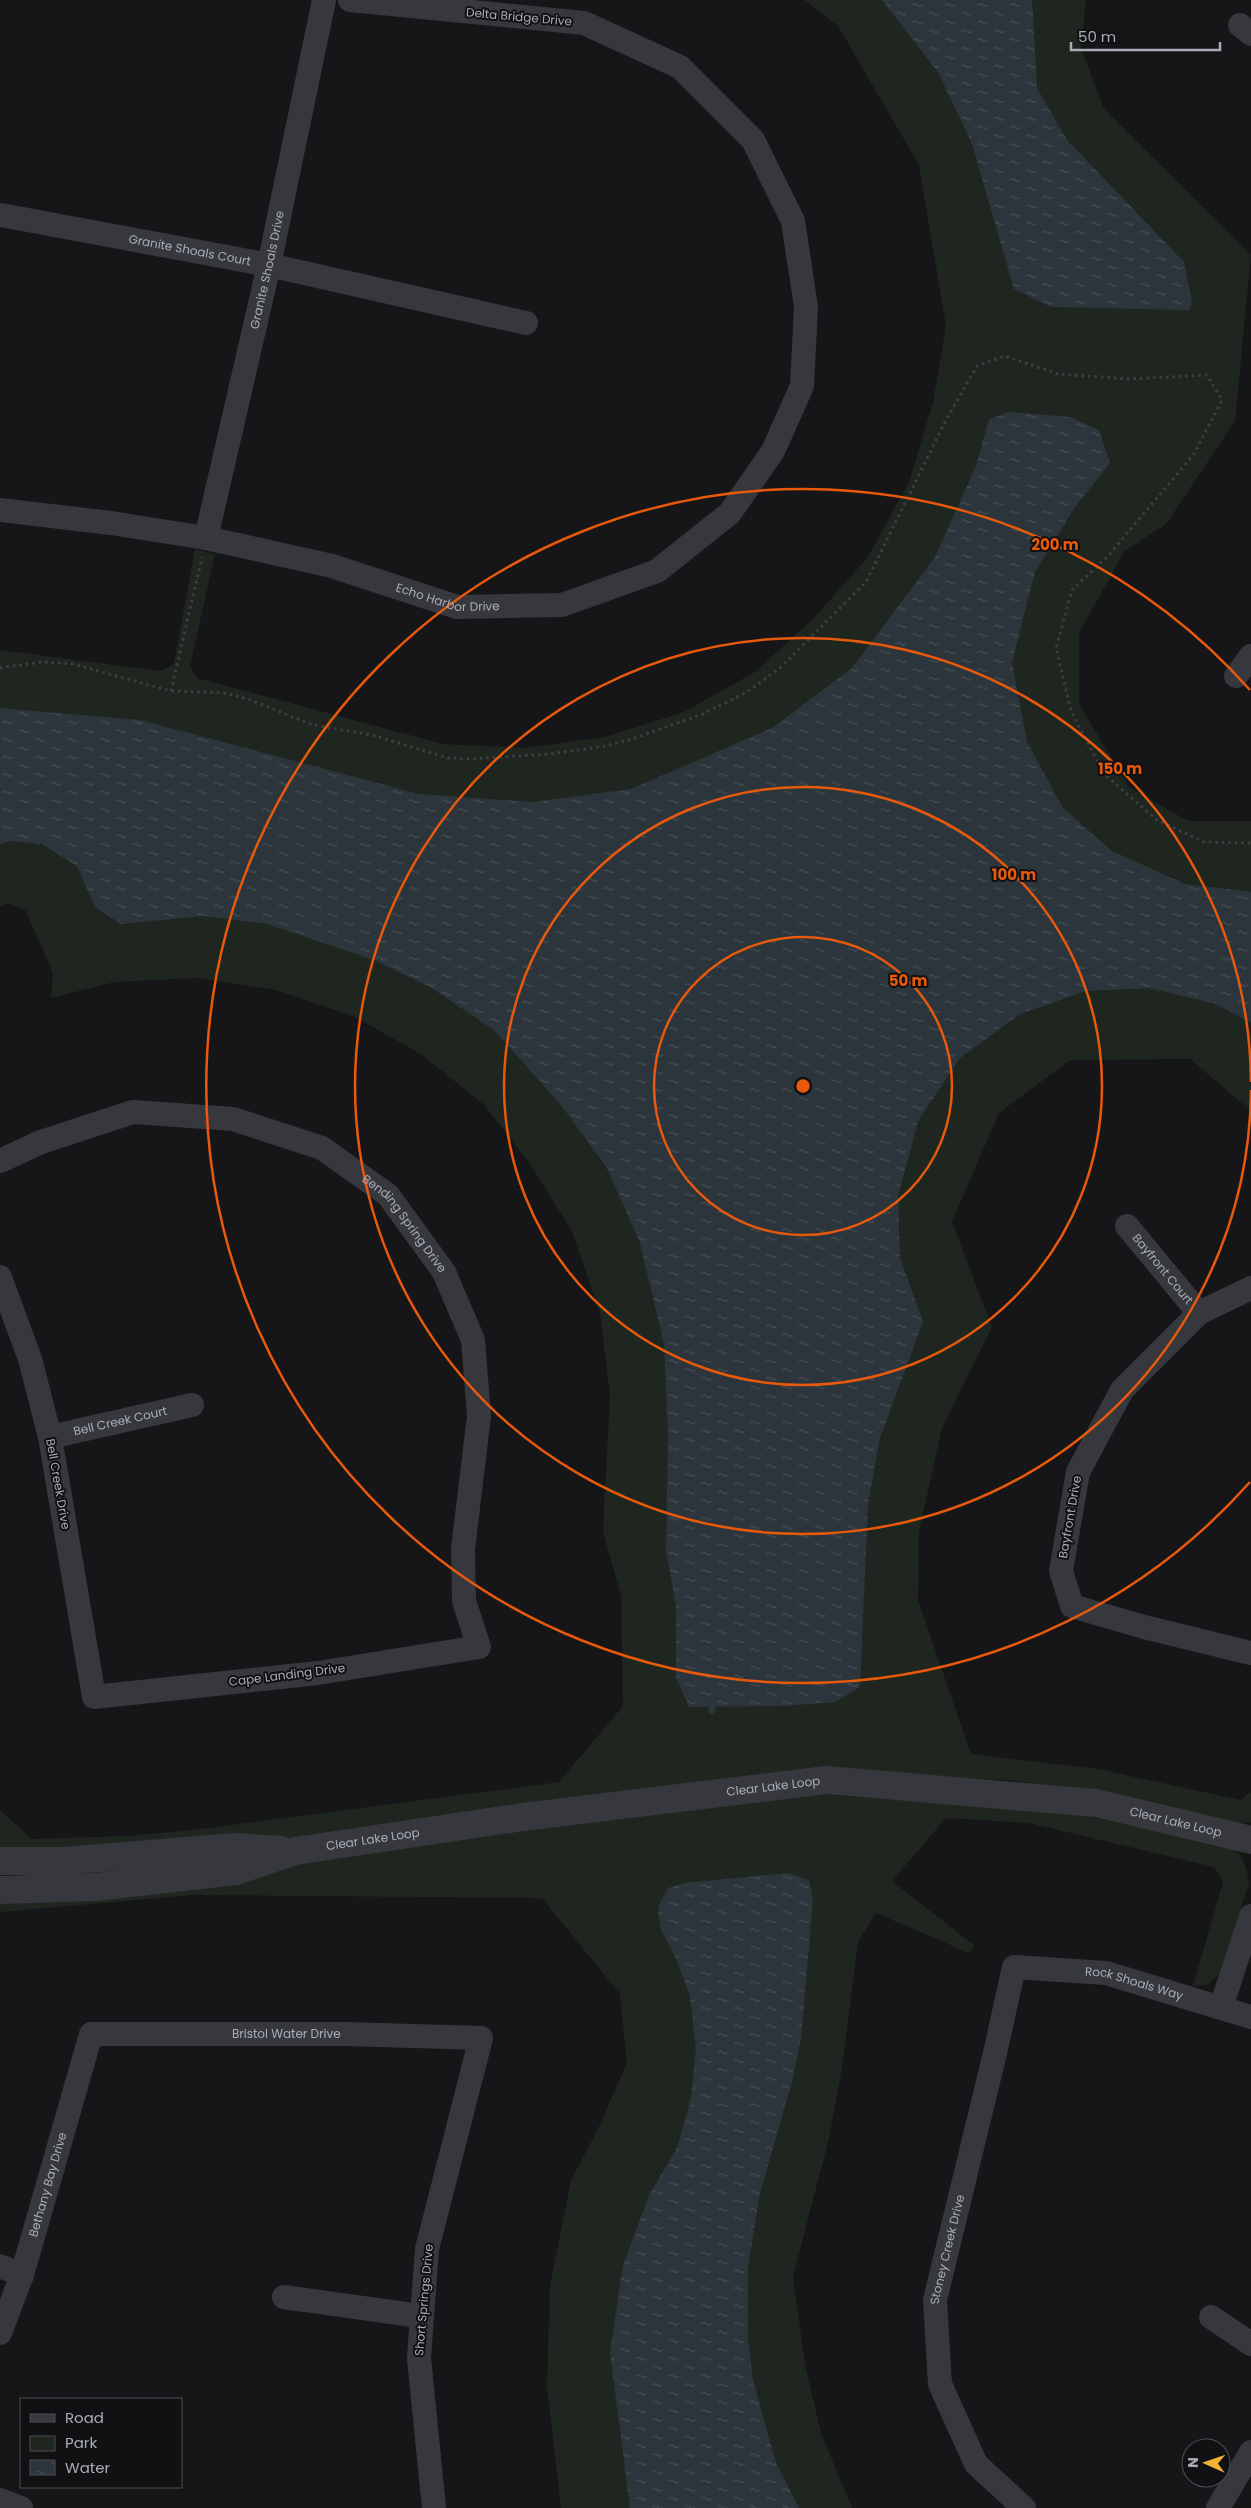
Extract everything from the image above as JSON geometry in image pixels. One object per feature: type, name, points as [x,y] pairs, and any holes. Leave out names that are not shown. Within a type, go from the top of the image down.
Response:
[{"type":"street","name":"Granite Shoals Drive","points":[[206,538],[269,265],[324,0]]},
{"type":"street","name":"Delta Bridge Drive","points":[[350,0],[584,23],[680,67],[753,140],[793,221],[806,307],[802,386]]},
{"type":"street","name":"Granite Shoals Court","points":[[0,215],[269,265],[526,323]]},
{"type":"street","name":"Echo Harbor Drive","points":[[0,510],[111,523],[206,538],[332,566],[457,607],[562,605],[657,572],[730,513],[773,451],[802,386]]},
{"type":"street","points":[[1236,676],[1251,656]]},
{"type":"street","name":"Bending Spring Drive","points":[[0,1161],[41,1142],[133,1112],[233,1119],[322,1148],[388,1195],[444,1272],[473,1340],[479,1416],[462,1549],[464,1601],[479,1647]]},
{"type":"street","name":"Bayfront Court","points":[[1128,1226],[1199,1313]]},
{"type":"street","name":"Bell Creek Drive","points":[[0,1277],[5,1306],[30,1359],[50,1438],[94,1697]]},
{"type":"street","name":"Bayfront Drive","points":[[1251,1288],[1199,1313],[1122,1390],[1078,1472],[1061,1571],[1072,1606],[1144,1627],[1251,1653]]},
{"type":"street","name":"Bell Creek Court","points":[[50,1438],[192,1405]]},
{"type":"street","name":"Cape Landing Drive","points":[[94,1697],[318,1673],[479,1647]]},
{"type":"street","name":"Clear Lake Loop","points":[[0,1890],[96,1888],[236,1871],[295,1851],[523,1817],[826,1780],[1096,1803],[1251,1840]]},
{"type":"street","name":"Clear Lake Loop","points":[[0,1861],[63,1860],[236,1847],[295,1851]]},
{"type":"street","points":[[1221,2007],[1251,1916]]},
{"type":"street","name":"Rock Shoals Way","points":[[1014,1967],[1106,1973],[1251,2017]]},
{"type":"street","name":"Stoney Creek Drive","points":[[1014,1967],[935,2300],[940,2384],[976,2464],[1024,2508]]},
{"type":"street","name":"Bristol Water Drive","points":[[91,2034],[346,2034],[481,2038]]},
{"type":"street","name":"Bethany Bay Drive","points":[[2,2321],[22,2274],[91,2034]]},
{"type":"street","name":"Short Springs Drive","points":[[434,2508],[419,2358],[420,2316],[426,2249],[481,2038]]},
{"type":"street","points":[[0,2266],[22,2274]]},
{"type":"street","points":[[284,2297],[420,2316]]},
{"type":"street","points":[[1211,2317],[1251,2344]]},
{"type":"street","points":[[1218,2508],[1251,2452]]},
{"type":"street","points":[[0,2500],[21,2508]]},
{"type":"path","points":[[0,668],[42,662],[73,664],[171,690],[232,695],[313,725],[372,735],[448,758],[471,760],[549,754],[606,746],[703,714],[747,692],[780,668],[866,582],[945,422],[977,366],[1005,356],[1058,374],[1128,379],[1207,375],[1222,400],[1194,454],[1108,556],[1072,590],[1056,648],[1071,711],[1104,774],[1157,820],[1204,842],[1251,844]]},
{"type":"path","points":[[171,690],[206,538]]},
{"type":"green space","points":[[804,0],[1086,0],[1081,48],[1104,109],[1251,255],[1235,421],[1166,524],[1124,552],[1079,633],[1079,704],[1129,787],[1188,821],[1251,821],[1251,1111],[1190,1059],[1070,1060],[999,1113],[952,1222],[992,1327],[942,1428],[919,1532],[918,1600],[971,1754],[1098,1769],[1240,1800],[1251,1792],[1251,1822],[1240,1823],[1116,1795],[1008,1780],[887,1775],[304,1838],[0,1854],[0,1810],[32,1839],[126,1836],[194,1830],[559,1782],[623,1706],[621,1596],[603,1531],[610,1395],[600,1313],[572,1231],[528,1161],[484,1105],[421,1054],[353,1016],[276,990],[198,978],[115,982],[51,998],[53,973],[26,911],[8,903],[0,907],[0,650],[160,671],[174,664],[195,549],[215,554],[190,666],[197,678],[443,744],[524,748],[605,737],[684,712],[755,672],[813,619],[868,557],[909,482],[933,402],[946,326],[919,165],[838,26]]},
{"type":"green space","points":[[816,1794],[1074,1813],[1230,1847],[1242,1858],[1249,1883],[1220,1974],[1207,1985],[1193,1986],[1223,1882],[1214,1867],[1029,1823],[946,1818],[892,1881],[975,1946],[969,1953],[876,1913],[858,1942],[842,2068],[829,2138],[793,2277],[805,2364],[821,2433],[852,2508],[561,2508],[547,2387],[550,2285],[571,2180],[597,2131],[627,2063],[620,1994],[542,1898],[193,1895],[0,1912],[0,1891],[289,1861],[548,1823]]},
{"type":"water","points":[[882,0],[1032,0],[1037,88],[1067,140],[1184,262],[1192,302],[1189,310],[1051,307],[1014,289],[972,144],[938,72]]},
{"type":"water","points":[[1009,412],[1070,417],[1099,430],[1110,463],[1075,507],[1035,572],[1012,663],[1027,742],[1063,808],[1112,851],[1185,884],[1251,892],[1251,1022],[1213,1003],[1149,988],[1086,991],[1020,1014],[960,1058],[918,1121],[898,1196],[900,1258],[923,1322],[880,1438],[868,1503],[860,1687],[835,1702],[782,1706],[689,1707],[676,1677],[676,1606],[666,1551],[668,1438],[664,1344],[640,1243],[607,1168],[561,1105],[494,1030],[430,987],[374,960],[267,924],[204,916],[121,924],[95,907],[77,866],[42,844],[11,841],[0,844],[0,708],[140,720],[419,794],[532,802],[631,789],[772,728],[852,668],[935,557],[976,466],[989,419]]},
{"type":"water","points":[[788,1873],[809,1880],[813,1901],[801,2038],[792,2082],[760,2193],[748,2266],[748,2339],[753,2380],[776,2463],[799,2508],[630,2508],[610,2352],[623,2265],[650,2193],[677,2148],[691,2098],[696,2049],[690,1996],[677,1961],[660,1927],[658,1907],[668,1888],[684,1883]]},
{"type":"waterway","points":[[712,1711],[713,1700]]}]
